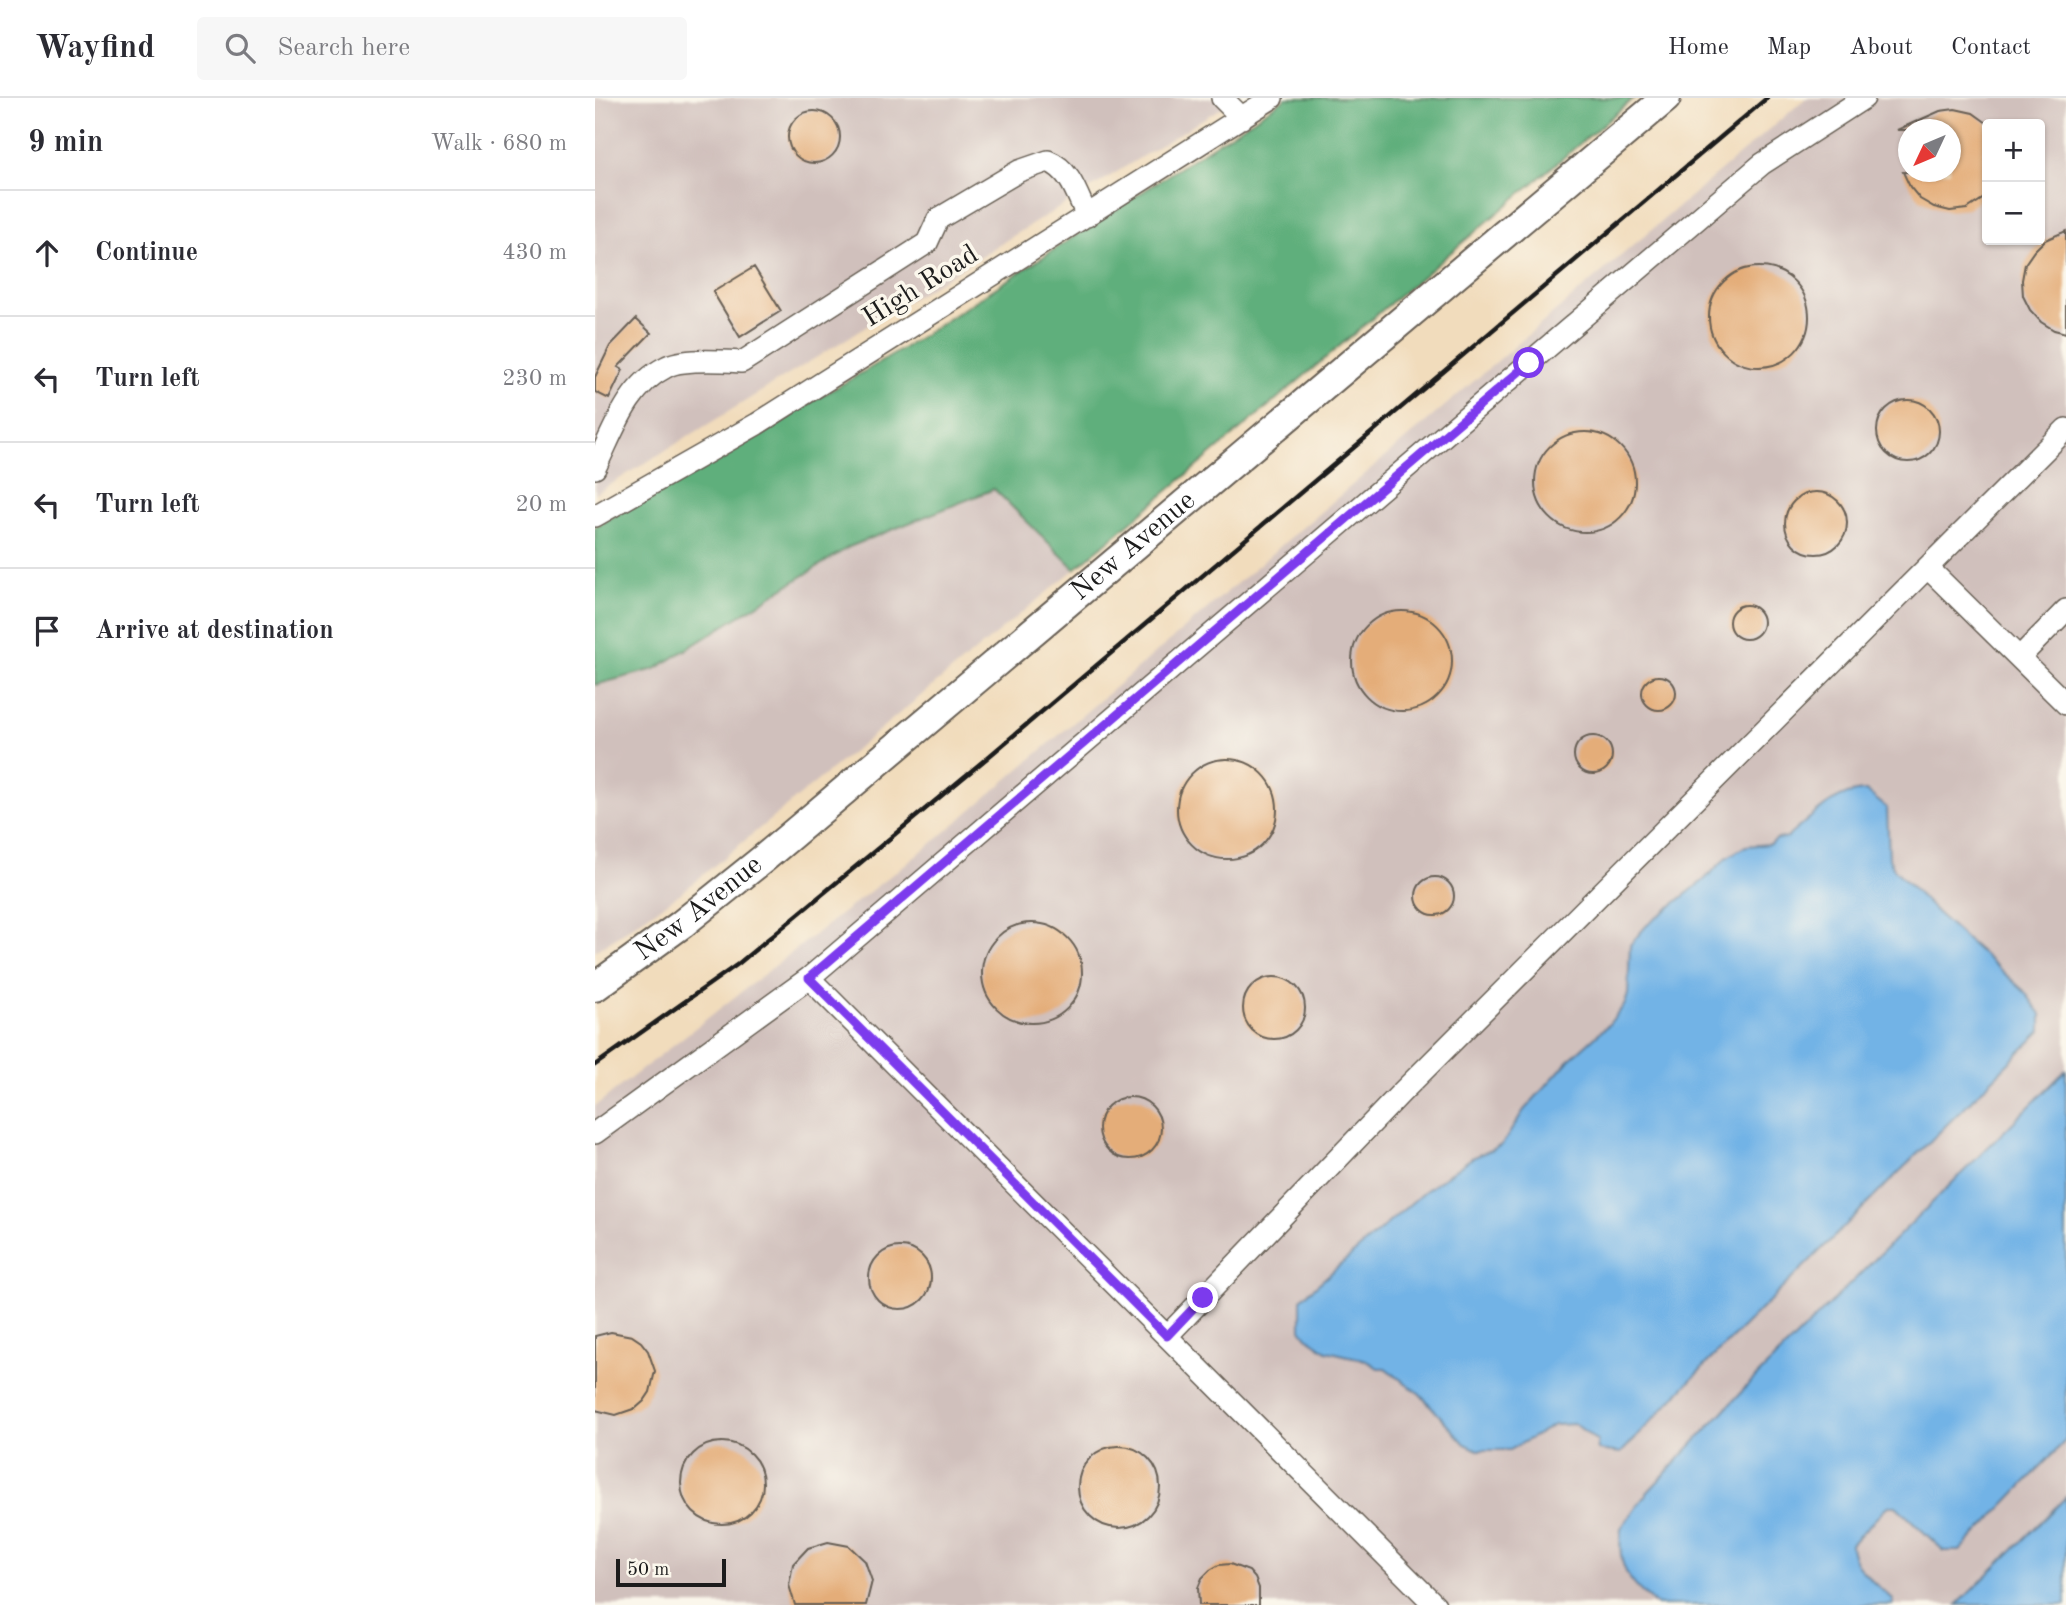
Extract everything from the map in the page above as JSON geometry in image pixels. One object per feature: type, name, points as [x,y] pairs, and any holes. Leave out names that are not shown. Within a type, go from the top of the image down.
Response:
[{"type":"main road","name":"New Avenue","points":[[595,987],[682,924],[763,859],[1666,98]]},
{"type":"street","points":[[1222,98],[1242,118]]},
{"type":"street","name":"High Road","points":[[595,516],[757,424],[1272,98]]},
{"type":"street","points":[[595,1133],[809,978],[1762,164],[1864,98]]},
{"type":"street","points":[[595,468],[605,427],[622,411],[636,390],[667,366],[705,361],[742,362],[927,243],[939,219],[1019,171],[1048,161],[1058,165],[1067,175],[1087,216]]},
{"type":"street","points":[[1167,1336],[1401,1093],[2066,429]]},
{"type":"street","points":[[1928,568],[2066,704]]},
{"type":"street","points":[[2020,657],[2066,610]]},
{"type":"street","points":[[809,978],[1435,1605]]},
{"type":"shaded area","points":[[595,98],[1237,98],[595,494]]},
{"type":"shaded area","points":[[1806,98],[2066,98],[2066,1605],[595,1605],[595,1106],[936,840]]},
{"type":"shaded area","points":[[995,489],[1075,569],[681,893],[595,951],[595,685],[655,669],[849,547]]},
{"type":"green space","points":[[1286,98],[1634,98],[1075,569],[994,489],[849,547],[655,669],[595,685],[595,527],[896,353]]},
{"type":"water","points":[[1866,791],[1887,808],[1889,858],[1894,869],[1937,913],[2024,991],[2041,1014],[2041,1031],[1708,1362],[1621,1453],[1598,1450],[1597,1441],[1575,1424],[1554,1425],[1510,1450],[1478,1450],[1465,1444],[1420,1394],[1385,1368],[1378,1368],[1366,1360],[1327,1351],[1307,1337],[1301,1329],[1301,1299],[1425,1191],[1472,1158],[1502,1145],[1524,1110],[1570,1059],[1609,1024],[1625,1004],[1628,994],[1630,945],[1646,926],[1704,880],[1726,858],[1746,846],[1770,844],[1777,839],[1786,838],[1833,801],[1854,792]]},
{"type":"water","points":[[2066,1070],[2066,1440],[1960,1551],[1944,1551],[1896,1506],[1888,1506],[1851,1544],[1855,1561],[1893,1600],[1893,1605],[1657,1605],[1630,1578],[1624,1567],[1620,1543],[1621,1528],[1646,1494],[1748,1385]]},
{"type":"water","points":[[2066,1497],[2066,1605],[1957,1605]]},
{"type":"building","points":[[1955,109],[1973,113],[1982,119],[1982,199],[1967,209],[1950,211],[1934,207],[1920,199],[1908,182],[1961,182],[1961,119],[1922,119],[1940,111]]},
{"type":"building","points":[[814,111],[824,113],[832,119],[838,127],[838,147],[832,155],[824,161],[814,163],[804,161],[796,155],[790,147],[788,137],[790,127],[796,119],[804,113]]},
{"type":"building","points":[[2066,231],[2066,333],[2041,322],[2030,310],[2023,296],[2025,264],[2040,245],[2045,245],[2045,240]]},
{"type":"building","points":[[754,267],[781,311],[740,337],[713,292]]},
{"type":"building","points":[[1759,267],[1778,271],[1795,281],[1805,298],[1809,317],[1805,336],[1795,353],[1778,363],[1759,367],[1740,363],[1723,353],[1713,336],[1709,317],[1713,298],[1723,281],[1740,271]]},
{"type":"building","points":[[636,319],[651,333],[618,367],[623,370],[609,399],[595,392],[595,377],[610,346]]},
{"type":"building","points":[[1902,400],[1914,400],[1930,409],[1937,419],[1937,443],[1930,453],[1914,462],[1902,462],[1891,457],[1882,448],[1877,437],[1877,425],[1882,414],[1891,405]]},
{"type":"building","points":[[1585,432],[1604,436],[1621,446],[1631,463],[1635,482],[1631,501],[1621,518],[1604,528],[1585,532],[1566,528],[1549,518],[1539,501],[1535,482],[1539,463],[1549,446],[1566,436]]},
{"type":"building","points":[[1810,492],[1822,492],[1838,501],[1845,511],[1845,535],[1838,545],[1822,554],[1810,554],[1799,549],[1790,540],[1785,529],[1785,517],[1790,506],[1799,497]]},
{"type":"building","points":[[1746,605],[1758,610],[1763,622],[1758,634],[1746,639],[1734,634],[1729,622],[1734,610]]},
{"type":"building","points":[[1402,611],[1421,615],[1438,625],[1448,642],[1452,661],[1448,680],[1438,697],[1421,707],[1402,711],[1383,707],[1366,697],[1356,680],[1352,661],[1356,642],[1366,625],[1383,615]]},
{"type":"building","points":[[1659,676],[1671,681],[1676,693],[1671,705],[1659,710],[1647,705],[1642,693],[1647,681]]},
{"type":"building","points":[[1593,736],[1607,741],[1612,755],[1607,769],[1593,774],[1579,769],[1574,755],[1579,741]]},
{"type":"building","points":[[1227,759],[1246,763],[1263,773],[1273,790],[1277,809],[1273,828],[1263,845],[1246,855],[1227,859],[1208,855],[1191,845],[1181,828],[1177,809],[1181,790],[1191,773],[1208,763]]},
{"type":"building","points":[[1435,877],[1449,882],[1454,896],[1449,910],[1435,915],[1421,910],[1416,896],[1421,882]]},
{"type":"building","points":[[1032,923],[1060,931],[1074,945],[1082,973],[1074,1001],[1060,1015],[1032,1023],[1004,1015],[990,1001],[982,973],[990,945],[1004,931]]},
{"type":"building","points":[[1268,977],[1280,977],[1296,986],[1303,996],[1303,1020],[1296,1030],[1280,1039],[1268,1039],[1257,1034],[1248,1025],[1243,1014],[1243,1002],[1248,991],[1257,982]]},
{"type":"building","points":[[1124,1097],[1136,1097],[1152,1106],[1159,1116],[1159,1140],[1152,1150],[1136,1159],[1124,1159],[1113,1154],[1104,1145],[1099,1134],[1099,1122],[1104,1111],[1113,1102]]},
{"type":"building","points":[[894,1247],[906,1247],[922,1256],[929,1266],[929,1290],[922,1300],[906,1309],[894,1309],[883,1304],[874,1295],[869,1284],[869,1272],[874,1261],[883,1252]]},
{"type":"building","points":[[611,1332],[632,1336],[641,1342],[648,1351],[655,1371],[650,1392],[644,1401],[636,1408],[616,1415],[595,1410],[595,1336]]},
{"type":"building","points":[[722,1442],[738,1445],[751,1454],[760,1467],[763,1483],[760,1499],[751,1512],[738,1521],[722,1524],[706,1521],[693,1512],[684,1499],[681,1483],[684,1467],[693,1454],[706,1445]]},
{"type":"building","points":[[1119,1446],[1135,1449],[1148,1458],[1157,1471],[1160,1487],[1157,1503],[1148,1516],[1135,1525],[1119,1528],[1103,1525],[1090,1516],[1081,1503],[1078,1487],[1081,1471],[1090,1458],[1103,1449]]},
{"type":"building","points":[[828,1542],[849,1546],[865,1561],[872,1581],[866,1605],[795,1605],[789,1585],[793,1564],[808,1548]]},
{"type":"building","points":[[1230,1564],[1249,1571],[1255,1578],[1259,1588],[1259,1605],[1199,1605],[1198,1588],[1202,1578],[1219,1565]]},
{"type":"railway","points":[[595,1065],[738,964],[987,758],[1767,98]]},
{"type":"route","points":[[1203,1298],[1167,1336],[809,978],[1529,363]]}]
